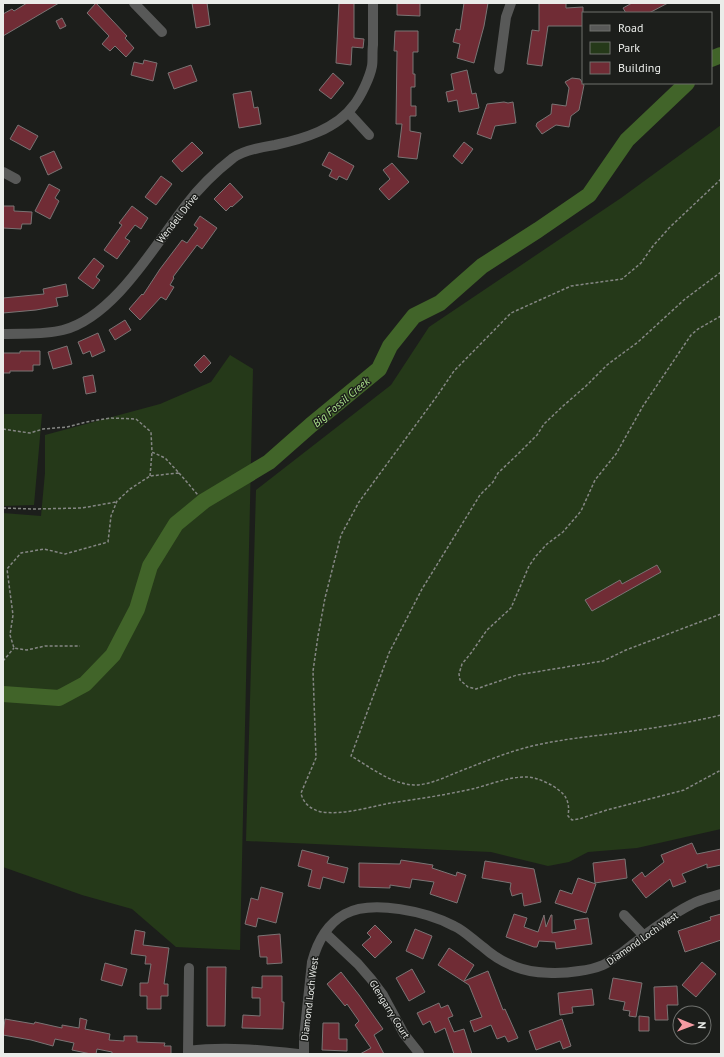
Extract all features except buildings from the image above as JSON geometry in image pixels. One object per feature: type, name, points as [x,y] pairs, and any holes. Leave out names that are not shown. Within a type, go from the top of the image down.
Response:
[{"type":"street","points":[[134,3],[162,32]]},
{"type":"street","name":"Wendell Drive","points":[[3,334],[42,333],[63,330],[87,320],[106,305],[135,273],[201,187],[234,157],[255,149],[294,141],[313,134],[328,127],[348,112],[357,100],[369,76],[372,65],[373,3]]},
{"type":"street","points":[[499,69],[506,17],[512,3]]},
{"type":"street","points":[[348,112],[369,135]]},
{"type":"street","points":[[3,172],[16,179]]},
{"type":"street","name":"Diamond Loch West","points":[[304,1054],[304,1038],[312,962],[319,941],[324,933],[346,913],[376,908],[408,910],[424,914],[455,926],[484,949],[515,967],[525,970],[559,972],[580,971],[603,965],[661,923],[693,903],[721,894]]},
{"type":"street","points":[[624,915],[644,936]]},
{"type":"street","name":"Glengarry Court","points":[[324,933],[358,964],[371,979],[383,995],[404,1034],[419,1053]]},
{"type":"street","points":[[189,968],[188,1052],[205,1049],[233,1048],[298,1054]]},
{"type":"path","points":[[721,179],[669,228],[653,246],[641,263],[622,279],[571,286],[511,313],[454,371],[359,502],[341,536],[325,598],[313,671],[317,733],[316,758],[301,793],[302,799],[307,805],[322,812],[346,811],[470,789],[511,779],[529,777],[541,780],[560,790],[569,805],[568,816],[572,820],[684,790],[721,770]]},
{"type":"path","points":[[721,272],[685,299],[638,342],[607,365],[586,386],[562,406],[544,424],[537,435],[498,473],[494,482],[480,495],[422,589],[389,653],[351,756],[386,777],[414,785],[446,777],[532,746],[570,739],[678,724],[721,715]]},
{"type":"path","points":[[721,316],[698,329],[691,335],[643,406],[616,454],[595,480],[581,511],[563,532],[547,544],[536,556],[529,566],[511,608],[487,630],[471,654],[462,664],[459,674],[460,680],[468,687],[476,689],[517,675],[603,661],[626,650],[721,614]]},
{"type":"path","points":[[3,429],[30,433],[43,429],[67,427],[110,418],[136,419],[151,432],[152,452],[150,476]]},
{"type":"path","points":[[152,452],[165,458],[198,495]]},
{"type":"path","points":[[14,648],[10,635],[13,616],[7,569],[21,553],[44,549],[65,554],[108,542],[111,516],[117,502],[130,489],[150,476],[179,473]]},
{"type":"path","points":[[3,508],[34,510],[82,508],[117,502]]},
{"type":"path","points":[[14,648],[27,650],[45,646],[80,646]]},
{"type":"path","points":[[3,661],[14,648]]},
{"type":"green space","points":[[721,125],[721,829],[637,848],[588,852],[569,862],[548,866],[491,852],[246,841],[256,490],[391,385],[429,327],[621,198]]},
{"type":"green space","points":[[230,355],[253,369],[240,950],[176,947],[132,909],[82,895],[3,867],[3,513],[41,516],[45,473],[45,435],[160,404],[211,382]]},
{"type":"green space","points":[[3,414],[42,414],[34,505],[3,506]]},
{"type":"waterway","name":"Big Fossil Creek","points":[[712,59],[721,55]]},
{"type":"waterway","name":"Big Fossil Creek","points":[[3,694],[59,698],[85,684],[113,655],[137,609],[150,566],[176,524],[204,501],[269,462],[379,369],[390,346],[414,316],[440,303],[482,266],[589,195],[627,140],[686,84]]}]
